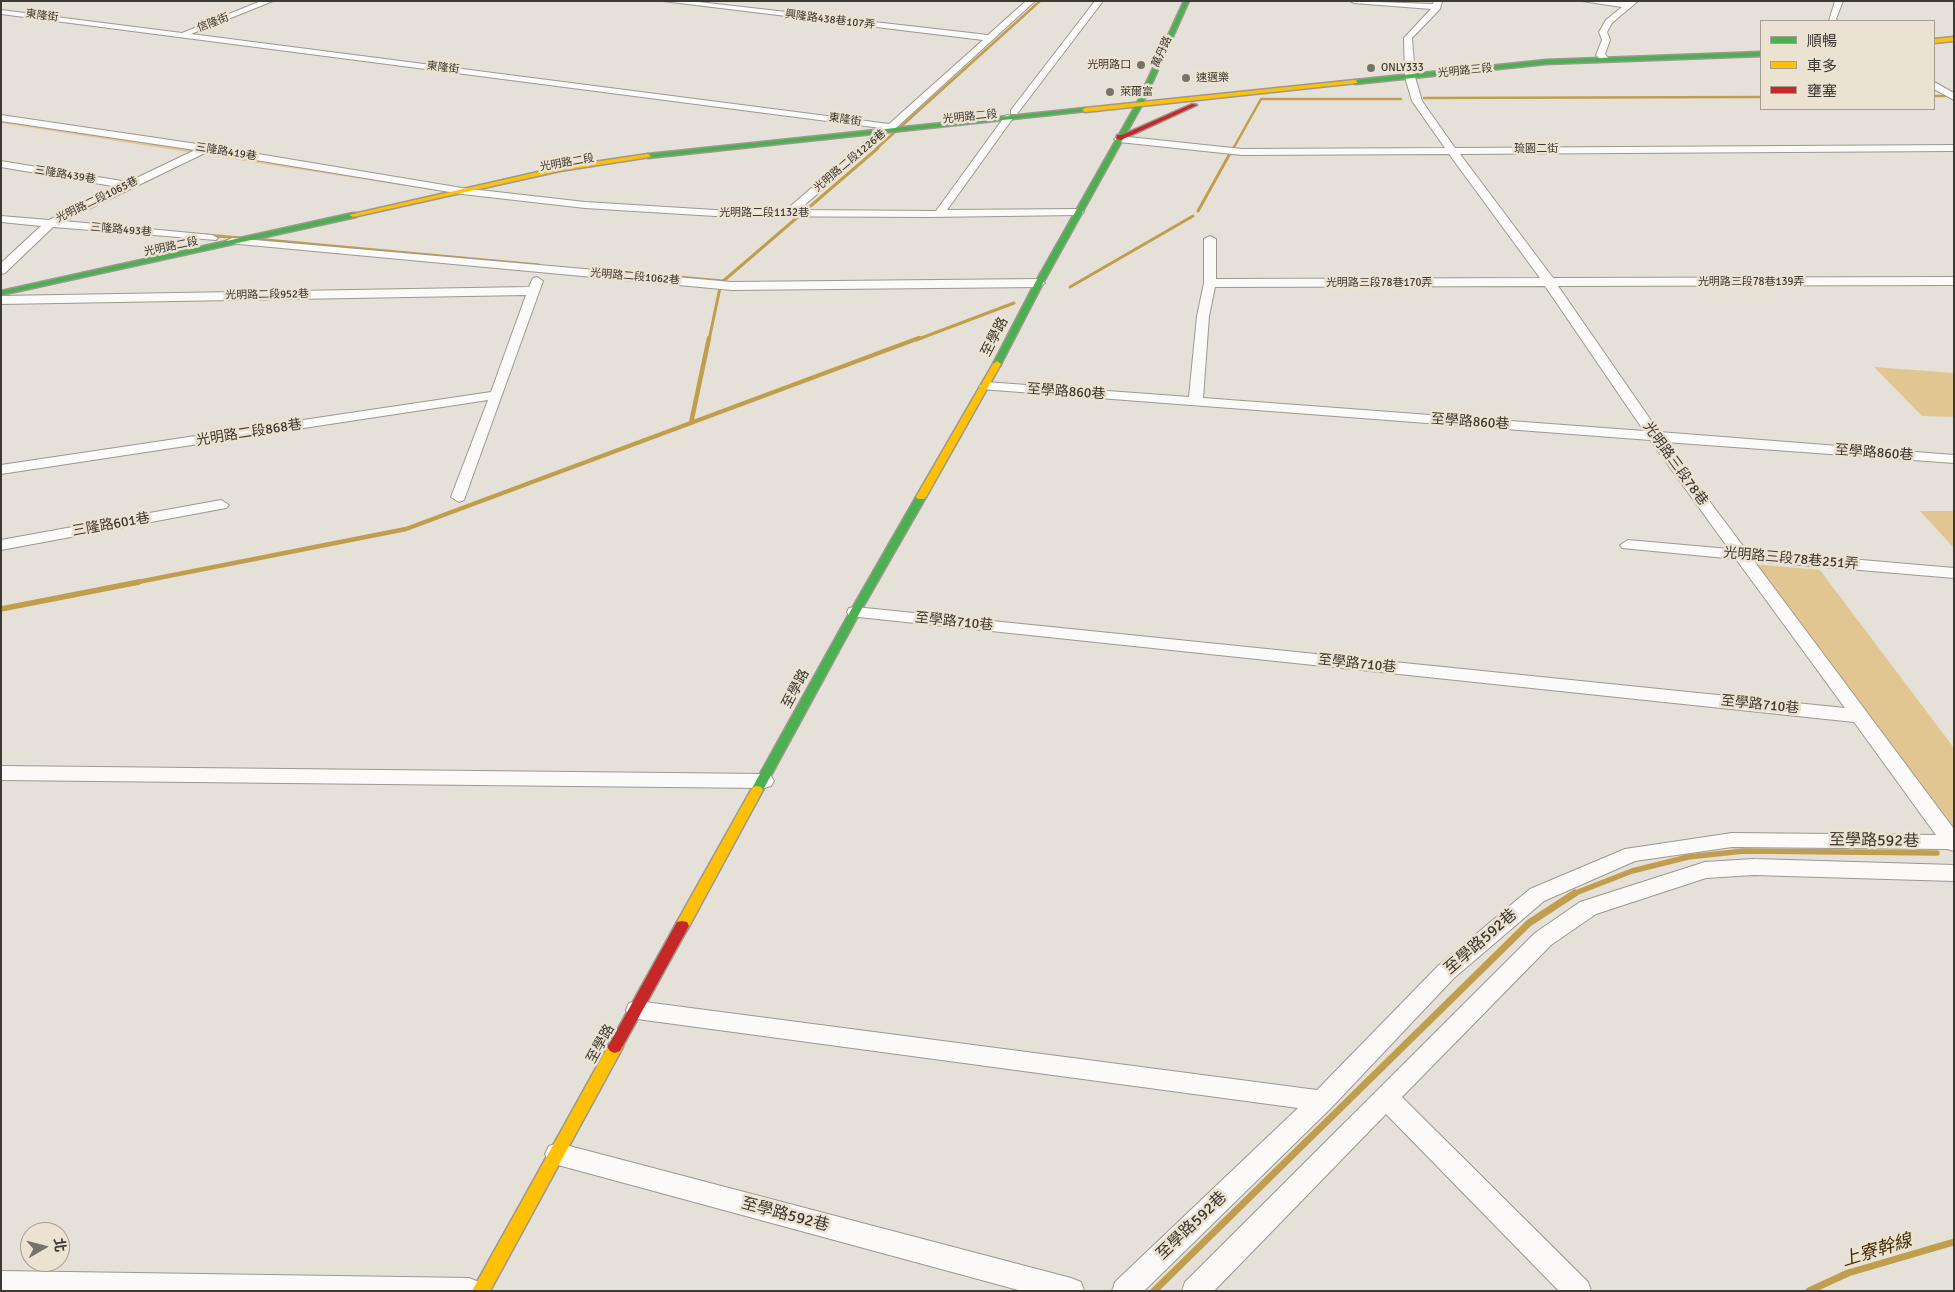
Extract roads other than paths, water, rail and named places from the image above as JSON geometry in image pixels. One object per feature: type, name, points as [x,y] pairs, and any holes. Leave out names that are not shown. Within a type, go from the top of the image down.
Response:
[{"type":"street","name":"信隆街","points":[[184,34],[269,1]]},
{"type":"street","name":"興隆路438巷107弄","points":[[668,1],[992,38]]},
{"type":"street","name":"光明路二段1226巷","points":[[789,213],[992,38],[1031,1]]},
{"type":"street","points":[[940,213],[1011,115],[1098,1]]},
{"type":"street","name":"萬丹路","points":[[1141,100],[1187,1]]},
{"type":"street","points":[[1354,1],[1437,4]]},
{"type":"street","points":[[1586,1],[1631,3]]},
{"type":"street","points":[[1832,20],[1839,1]]},
{"type":"street","points":[[1602,57],[1606,40],[1603,32],[1609,22],[1631,3]]},
{"type":"street","name":"光明路三段78巷","points":[[1437,4],[1409,35],[1410,74],[1417,101],[1549,282],[1654,436],[1953,843]]},
{"type":"street","name":"東隆街","points":[[1,12],[184,34],[887,128]]},
{"type":"street","points":[[1935,41],[1954,39]]},
{"type":"street","points":[[1935,46],[1954,44]]},
{"type":"street","name":"光明路三段","points":[[1602,57],[1760,50]]},
{"type":"street","name":"光明路三段","points":[[1141,100],[1410,74],[1543,57],[1760,54]]},
{"type":"street","points":[[1152,75],[1156,82],[1168,87],[1223,93]]},
{"type":"street","points":[[1935,86],[1954,97]]},
{"type":"street","points":[[1073,111],[1096,112],[1117,120],[1119,139],[1223,93]]},
{"type":"street","name":"光明路二段","points":[[1,292],[232,241],[564,163],[623,153],[887,128],[1141,100]]},
{"type":"street","name":"光明路二段","points":[[1011,115],[1073,111],[1141,100]]},
{"type":"street","name":"至學路","points":[[481,1291],[764,781],[855,612],[986,386],[1039,283],[1141,100]]},
{"type":"street","name":"三隆路419巷","points":[[1,118],[204,148],[452,189]]},
{"type":"street","name":"光明路二段","points":[[1,283],[452,189],[560,169],[632,158],[887,128]]},
{"type":"street","name":"琉園二街","points":[[1119,139],[1242,152],[1954,148]]},
{"type":"street","name":"光明路二段1065巷","points":[[1,270],[53,222],[204,148]]},
{"type":"street","name":"三隆路439巷","points":[[1,164],[128,185]]},
{"type":"street","name":"光明路二段1132巷","points":[[452,189],[654,211],[789,213],[1078,212]]},
{"type":"street","name":"三隆路493巷","points":[[1,219],[53,222],[212,238]]},
{"type":"street","points":[[1196,402],[1203,316],[1210,283],[1210,239]]},
{"type":"street","name":"光明路二段1062巷","points":[[232,241],[732,286],[1039,283]]},
{"type":"street","points":[[459,497],[497,395],[532,291],[542,269]]},
{"type":"street","name":"光明路三段78巷139弄","points":[[1549,282],[1954,281]]},
{"type":"street","name":"光明路三段78巷170弄","points":[[1210,283],[1549,282]]},
{"type":"street","name":"光明路二段952巷","points":[[1,300],[532,291]]},
{"type":"street","name":"至學路860巷","points":[[986,386],[1954,459]]},
{"type":"street","name":"光明路二段868巷","points":[[1,470],[497,395]]},
{"type":"street","name":"三隆路601巷","points":[[1,545],[221,505]]},
{"type":"street","name":"光明路三段78巷251弄","points":[[1628,545],[1954,573]]},
{"type":"street","name":"至學路710巷","points":[[855,612],[1859,716]]},
{"type":"street","points":[[1,773],[764,781]]},
{"type":"street","name":"至學路592巷","points":[[1125,1291],[1322,1101],[1446,972],[1536,895],[1632,854],[1732,840],[1953,843]]},
{"type":"street","points":[[1194,1291],[1543,939],[1588,908],[1704,870],[1754,866],[1954,873]]},
{"type":"street","points":[[637,1010],[1322,1101]]},
{"type":"street","points":[[1386,1097],[1578,1291]]},
{"type":"street","name":"至學路592巷","points":[[558,1154],[1071,1291]]},
{"type":"street","points":[[1,1284],[469,1291]]},
{"type":"waterway","points":[[876,149],[1040,1]]},
{"type":"waterway","points":[[1935,96],[1945,96]]},
{"type":"waterway","points":[[1424,98],[1760,97]]},
{"type":"waterway","points":[[1233,149],[1261,99],[1401,99]]},
{"type":"waterway","points":[[709,340],[721,283],[878,148]]},
{"type":"waterway","points":[[1198,211],[1233,148]]},
{"type":"waterway","points":[[1070,287],[1193,216]]},
{"type":"waterway","points":[[206,235],[240,238]]},
{"type":"waterway","points":[[256,239],[539,265]]},
{"type":"waterway","points":[[667,276],[723,281]]},
{"type":"waterway","points":[[916,340],[1014,303]]},
{"type":"waterway","points":[[691,423],[709,338]]},
{"type":"waterway","points":[[691,423],[919,338]]},
{"type":"waterway","points":[[133,583],[406,529],[691,423]]},
{"type":"waterway","points":[[1,609],[139,582]]},
{"type":"waterway","points":[[1574,894],[1632,871],[1688,857],[1744,851],[1937,853]]},
{"type":"waterway","points":[[1154,1291],[1529,923],[1574,894]]},
{"type":"waterway","name":"上寮幹線","points":[[1809,1291],[1848,1273],[1954,1242]]},
{"type":"place","name":"光明路口","points":[[1141,65]]},
{"type":"place","name":"ONLY333","points":[[1371,68]]},
{"type":"place","name":"速邁樂","points":[[1186,78]]},
{"type":"place","name":"萊爾富","points":[[1110,92]]}]
